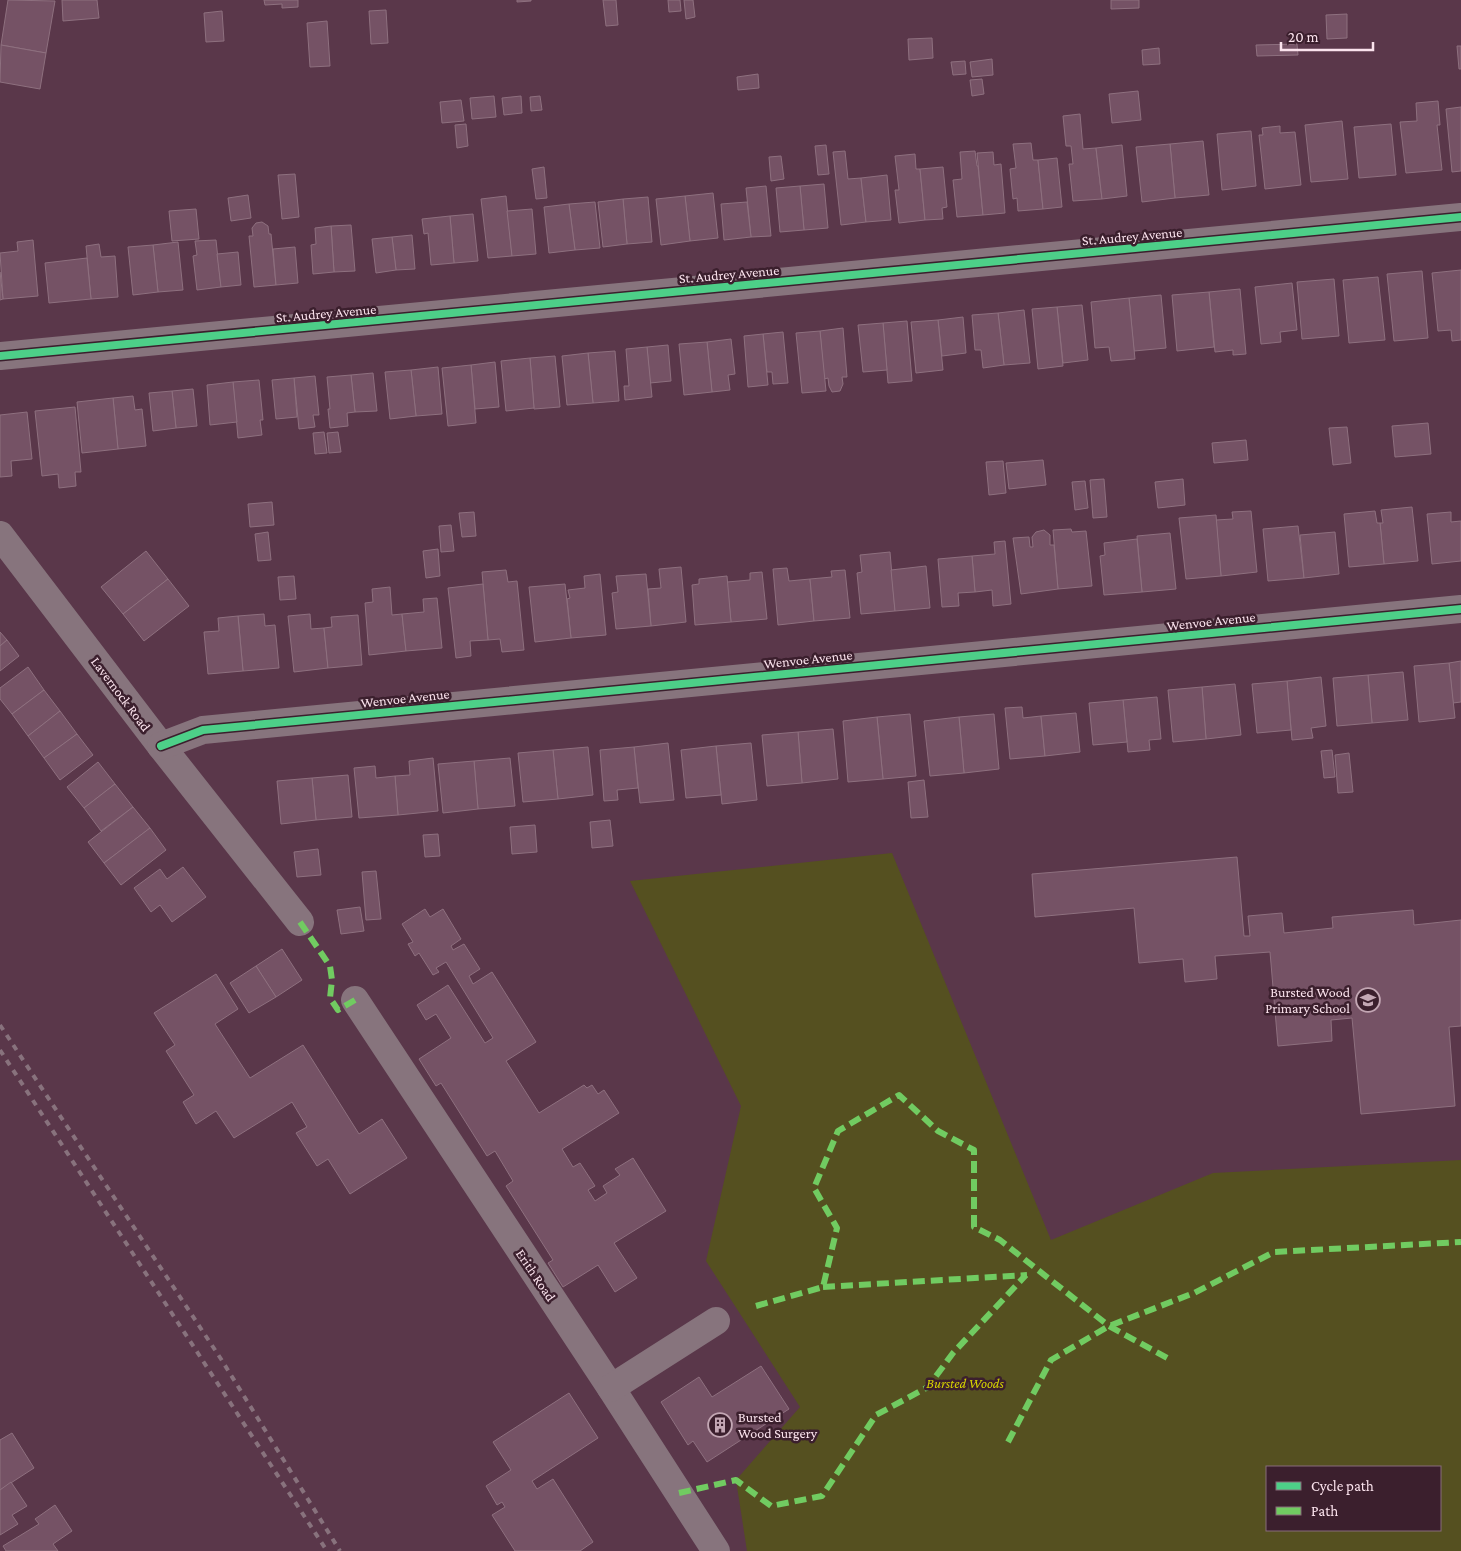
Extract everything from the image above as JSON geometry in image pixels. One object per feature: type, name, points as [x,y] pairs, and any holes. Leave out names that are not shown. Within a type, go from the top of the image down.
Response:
[{"type":"street","name":"St. Audrey Avenue","points":[[0,356],[1461,217]]},
{"type":"street","name":"Lavernock Road","points":[[0,535],[161,746],[300,922]]},
{"type":"street","name":"Wenvoe Avenue","points":[[161,746],[203,730],[1461,609]]},
{"type":"street","name":"Erith Road","points":[[355,1000],[716,1551]]},
{"type":"street","points":[[611,1388],[716,1321]]},
{"type":"green space","name":"Bursted Woods","points":[[892,853],[1051,1240],[1213,1173],[1461,1160],[1461,1551],[747,1551],[736,1480],[800,1407],[706,1261],[741,1106],[630,881]]},
{"type":"building","points":[[8,0],[55,1],[46,53],[1,45]]},
{"type":"building","points":[[62,0],[97,0],[99,18],[63,21]]},
{"type":"building","points":[[264,0],[298,0],[298,7],[282,8],[282,4],[265,5]]},
{"type":"building","points":[[517,0],[531,0],[531,1],[517,2]]},
{"type":"building","points":[[603,0],[616,0],[618,25],[606,26]]},
{"type":"building","points":[[668,0],[680,0],[681,11],[669,12]]},
{"type":"building","points":[[684,0],[693,0],[695,17],[686,19]]},
{"type":"building","points":[[1111,0],[1139,0],[1139,8],[1111,9]]},
{"type":"building","points":[[386,10],[388,43],[371,44],[369,11]]},
{"type":"building","points":[[222,11],[224,41],[206,42],[204,13]]},
{"type":"building","points":[[1347,14],[1347,38],[1327,39],[1326,15]]},
{"type":"building","points":[[327,21],[330,66],[310,67],[307,23]]},
{"type":"building","points":[[932,38],[933,58],[909,60],[908,39]]},
{"type":"building","points":[[1297,44],[1298,55],[1257,56],[1256,45]]},
{"type":"building","points":[[1,45],[46,53],[40,89],[0,82]]},
{"type":"building","points":[[1457,46],[1461,46],[1461,69],[1459,69]]},
{"type":"building","points":[[1159,48],[1160,64],[1143,65],[1142,50]]},
{"type":"building","points":[[992,59],[993,75],[972,77],[970,62]]},
{"type":"building","points":[[965,61],[966,74],[953,75],[951,62]]},
{"type":"building","points":[[758,74],[759,88],[738,90],[737,77]]},
{"type":"building","points":[[982,79],[984,94],[972,96],[970,80]]},
{"type":"building","points":[[1138,91],[1141,120],[1112,123],[1109,94]]},
{"type":"building","points":[[494,96],[496,117],[472,119],[470,98]]},
{"type":"building","points":[[521,96],[522,113],[504,115],[502,98]]},
{"type":"building","points":[[540,96],[542,110],[531,111],[530,97]]},
{"type":"building","points":[[461,100],[464,121],[442,123],[440,102]]},
{"type":"building","points":[[1438,101],[1440,125],[1437,125],[1442,170],[1406,173],[1400,122],[1417,121],[1416,103]]},
{"type":"building","points":[[1461,107],[1461,171],[1452,172],[1446,109]]},
{"type":"building","points":[[1080,114],[1083,149],[1096,148],[1102,199],[1073,201],[1069,164],[1073,164],[1071,146],[1066,146],[1063,116]]},
{"type":"building","points":[[1342,121],[1348,179],[1311,182],[1305,125]]},
{"type":"building","points":[[466,124],[468,146],[457,148],[455,125]]},
{"type":"building","points":[[1391,124],[1396,175],[1359,178],[1354,127]]},
{"type":"building","points":[[1280,126],[1280,133],[1295,132],[1301,185],[1265,189],[1259,135],[1263,135],[1262,128]]},
{"type":"building","points":[[1251,131],[1256,186],[1222,190],[1217,134]]},
{"type":"building","points":[[1203,141],[1209,195],[1175,198],[1170,144]]},
{"type":"building","points":[[1031,143],[1033,160],[1038,160],[1043,209],[1018,211],[1017,198],[1013,199],[1010,169],[1016,168],[1013,144]]},
{"type":"building","points":[[1170,144],[1175,198],[1142,202],[1136,147]]},
{"type":"building","points":[[826,145],[829,174],[818,175],[815,146]]},
{"type":"building","points":[[1122,145],[1127,196],[1102,199],[1096,148]]},
{"type":"building","points":[[845,151],[848,179],[861,178],[866,222],[841,225],[833,152]]},
{"type":"building","points":[[975,151],[983,215],[957,217],[953,180],[962,179],[960,152]]},
{"type":"building","points":[[993,152],[994,165],[1001,164],[1005,213],[983,215],[977,153]]},
{"type":"building","points":[[915,154],[916,169],[920,169],[925,220],[899,223],[895,190],[899,190],[895,156]]},
{"type":"building","points":[[781,156],[784,179],[771,181],[769,157]]},
{"type":"building","points":[[1057,158],[1062,207],[1043,209],[1038,160]]},
{"type":"building","points":[[544,167],[547,198],[536,199],[532,169]]},
{"type":"building","points":[[943,167],[947,207],[942,208],[943,219],[925,220],[920,169]]},
{"type":"building","points":[[295,174],[299,217],[282,219],[278,175]]},
{"type":"building","points":[[887,175],[891,220],[866,222],[861,178]]},
{"type":"building","points":[[824,184],[828,228],[804,230],[800,186]]},
{"type":"building","points":[[766,186],[771,236],[751,237],[746,188]]},
{"type":"building","points":[[800,186],[804,230],[780,232],[776,188]]},
{"type":"building","points":[[713,193],[718,238],[690,241],[685,196]]},
{"type":"building","points":[[248,195],[251,218],[231,221],[228,198]]},
{"type":"building","points":[[506,196],[512,256],[488,258],[481,199]]},
{"type":"building","points":[[685,196],[690,241],[661,245],[656,199]]},
{"type":"building","points":[[648,197],[652,242],[627,244],[623,199]]},
{"type":"building","points":[[623,199],[627,244],[603,247],[598,202]]},
{"type":"building","points":[[595,202],[600,248],[575,250],[569,204]]},
{"type":"building","points":[[747,202],[751,237],[724,240],[721,204]]},
{"type":"building","points":[[569,204],[575,250],[549,253],[544,207]]},
{"type":"building","points":[[196,209],[199,239],[172,241],[169,211]]},
{"type":"building","points":[[532,209],[536,254],[512,256],[507,211]]},
{"type":"building","points":[[473,214],[478,261],[454,263],[450,216]]},
{"type":"building","points":[[450,216],[454,263],[431,265],[428,233],[424,234],[422,219]]},
{"type":"building","points":[[262,222],[268,226],[269,234],[271,234],[276,285],[254,287],[249,236],[253,236],[252,228],[256,223]]},
{"type":"building","points":[[351,225],[355,271],[334,272],[331,226]]},
{"type":"building","points":[[331,226],[334,272],[313,274],[311,245],[316,244],[315,228]]},
{"type":"building","points":[[412,235],[415,269],[396,270],[392,237]]},
{"type":"building","points":[[392,237],[396,270],[376,273],[372,239]]},
{"type":"building","points":[[33,240],[38,296],[3,299],[0,253],[18,251],[17,242]]},
{"type":"building","points":[[216,240],[221,287],[197,290],[193,256],[197,255],[195,241]]},
{"type":"building","points":[[178,242],[183,290],[158,292],[153,245]]},
{"type":"building","points":[[99,244],[101,257],[115,256],[118,297],[91,299],[86,246]]},
{"type":"building","points":[[153,245],[158,292],[133,295],[128,247]]},
{"type":"building","points":[[295,247],[298,283],[276,285],[273,249]]},
{"type":"building","points":[[238,252],[241,285],[221,287],[217,254]]},
{"type":"building","points":[[87,258],[91,299],[49,303],[45,263]]},
{"type":"building","points":[[1461,270],[1461,340],[1452,341],[1451,330],[1438,331],[1432,273]]},
{"type":"building","points":[[1422,271],[1428,338],[1394,341],[1387,274]]},
{"type":"building","points":[[0,272],[3,299],[0,300]]},
{"type":"building","points":[[1378,277],[1385,340],[1349,343],[1343,280]]},
{"type":"building","points":[[1334,279],[1339,336],[1302,339],[1297,282]]},
{"type":"building","points":[[1292,283],[1297,330],[1280,332],[1281,342],[1261,344],[1255,287]]},
{"type":"building","points":[[1240,289],[1246,354],[1233,355],[1233,350],[1215,352],[1209,292]]},
{"type":"building","points":[[1209,292],[1214,347],[1177,351],[1172,295]]},
{"type":"building","points":[[1161,295],[1166,348],[1134,351],[1129,298]]},
{"type":"building","points":[[1129,298],[1135,359],[1111,361],[1109,347],[1095,348],[1091,302]]},
{"type":"building","points":[[1082,305],[1088,360],[1063,363],[1057,307]]},
{"type":"building","points":[[1057,307],[1063,366],[1038,369],[1032,309]]},
{"type":"building","points":[[1024,310],[1030,363],[1004,365],[998,313]]},
{"type":"building","points":[[998,313],[1004,365],[983,368],[981,350],[975,350],[972,315]]},
{"type":"building","points":[[963,317],[966,353],[942,356],[938,320]]},
{"type":"building","points":[[938,320],[943,370],[916,373],[911,322]]},
{"type":"building","points":[[907,321],[912,381],[888,383],[883,323]]},
{"type":"building","points":[[883,323],[887,370],[863,372],[858,325]]},
{"type":"building","points":[[843,328],[847,377],[842,377],[843,384],[840,391],[832,392],[828,378],[824,379],[820,331]]},
{"type":"building","points":[[820,331],[826,391],[802,393],[796,333]]},
{"type":"building","points":[[783,332],[788,383],[773,384],[772,372],[767,372],[763,334]]},
{"type":"building","points":[[763,334],[768,385],[748,387],[744,336]]},
{"type":"building","points":[[731,339],[735,374],[728,375],[730,390],[712,392],[707,342]]},
{"type":"building","points":[[707,342],[712,392],[684,395],[679,344]]},
{"type":"building","points":[[668,345],[671,381],[650,383],[647,347]]},
{"type":"building","points":[[647,347],[652,397],[625,400],[624,386],[629,386],[626,349]]},
{"type":"building","points":[[615,351],[619,401],[593,403],[588,353]]},
{"type":"building","points":[[588,353],[593,403],[567,405],[562,356]]},
{"type":"building","points":[[555,356],[560,407],[534,409],[530,358]]},
{"type":"building","points":[[530,358],[534,408],[506,411],[501,361]]},
{"type":"building","points":[[495,362],[499,407],[475,409],[471,365]]},
{"type":"building","points":[[471,365],[476,423],[448,426],[442,368]]},
{"type":"building","points":[[438,367],[442,414],[416,416],[411,370]]},
{"type":"building","points":[[411,370],[416,416],[390,419],[385,372]]},
{"type":"building","points":[[373,373],[377,411],[355,412],[351,375]]},
{"type":"building","points":[[351,375],[355,412],[347,413],[348,426],[330,428],[327,377]]},
{"type":"building","points":[[315,376],[319,415],[313,415],[315,427],[299,429],[294,378]]},
{"type":"building","points":[[294,378],[297,417],[276,419],[272,380]]},
{"type":"building","points":[[259,380],[263,420],[260,420],[262,435],[238,438],[233,382]]},
{"type":"building","points":[[233,382],[237,422],[210,425],[207,385]]},
{"type":"building","points":[[193,389],[197,426],[176,428],[172,391]]},
{"type":"building","points":[[172,391],[176,428],[153,431],[149,393]]},
{"type":"building","points":[[133,396],[135,410],[142,409],[146,446],[118,449],[113,398]]},
{"type":"building","points":[[113,398],[118,449],[82,453],[77,402]]},
{"type":"building","points":[[75,407],[81,472],[75,472],[76,486],[59,488],[58,474],[42,476],[35,411]]},
{"type":"building","points":[[27,412],[32,459],[11,461],[12,476],[0,477],[0,415]]},
{"type":"building","points":[[1428,423],[1431,454],[1395,457],[1392,426]]},
{"type":"building","points":[[1347,427],[1351,463],[1333,465],[1329,428]]},
{"type":"building","points":[[324,432],[327,453],[315,454],[313,433]]},
{"type":"building","points":[[338,432],[341,452],[329,453],[327,433]]},
{"type":"building","points":[[1246,440],[1248,460],[1214,463],[1212,443]]},
{"type":"building","points":[[1043,460],[1046,485],[1009,489],[1006,463]]},
{"type":"building","points":[[1003,461],[1006,493],[989,495],[986,462]]},
{"type":"building","points":[[1104,479],[1107,517],[1093,518],[1090,480]]},
{"type":"building","points":[[1183,479],[1185,505],[1158,508],[1155,482]]},
{"type":"building","points":[[1085,481],[1088,508],[1075,510],[1072,482]]},
{"type":"building","points":[[272,502],[274,525],[250,527],[248,504]]},
{"type":"building","points":[[1412,507],[1418,561],[1384,564],[1380,523],[1383,523],[1381,510]]},
{"type":"building","points":[[1251,511],[1257,572],[1221,576],[1216,520],[1233,519],[1232,512]]},
{"type":"building","points":[[1375,511],[1377,523],[1380,523],[1384,564],[1349,567],[1344,514]]},
{"type":"building","points":[[474,512],[476,536],[462,537],[459,513]]},
{"type":"building","points":[[1451,512],[1451,522],[1461,521],[1461,561],[1432,564],[1427,514]]},
{"type":"building","points":[[1216,515],[1221,576],[1186,579],[1179,518]]},
{"type":"building","points":[[451,525],[454,551],[441,552],[439,526]]},
{"type":"building","points":[[1298,526],[1304,578],[1268,581],[1263,529]]},
{"type":"building","points":[[1071,529],[1072,532],[1086,531],[1092,586],[1058,589],[1053,530]]},
{"type":"building","points":[[1044,530],[1050,535],[1050,545],[1054,545],[1058,589],[1021,594],[1013,538],[1029,537],[1030,547],[1033,547],[1032,537],[1036,532]]},
{"type":"building","points":[[268,532],[271,560],[258,561],[255,534]]},
{"type":"building","points":[[1335,532],[1339,574],[1304,578],[1300,535]]},
{"type":"building","points":[[1170,533],[1176,589],[1142,592],[1137,536]]},
{"type":"building","points":[[1137,539],[1142,592],[1104,595],[1100,556],[1105,555],[1104,543]]},
{"type":"building","points":[[1005,541],[1011,604],[993,606],[992,590],[975,592],[972,556],[995,554],[994,542]]},
{"type":"building","points":[[438,549],[440,576],[426,578],[423,551]]},
{"type":"building","points":[[146,551],[168,579],[123,614],[101,587]]},
{"type":"building","points":[[890,552],[895,611],[861,614],[857,573],[862,572],[860,555]]},
{"type":"building","points":[[972,556],[975,592],[958,593],[959,606],[942,607],[938,559]]},
{"type":"building","points":[[926,566],[930,608],[895,611],[891,570]]},
{"type":"building","points":[[681,567],[686,622],[651,626],[648,589],[661,588],[659,569]]},
{"type":"building","points":[[787,568],[789,581],[810,579],[814,621],[778,625],[773,569]]},
{"type":"building","points":[[506,570],[508,582],[517,581],[524,650],[502,652],[500,639],[488,640],[482,572]]},
{"type":"building","points":[[845,570],[850,618],[814,621],[810,579],[832,577],[831,571]]},
{"type":"building","points":[[762,572],[767,619],[731,622],[727,582],[750,580],[750,573]]},
{"type":"building","points":[[600,574],[606,635],[571,638],[567,599],[570,598],[568,590],[585,588],[584,576]]},
{"type":"building","points":[[646,574],[651,626],[616,629],[612,593],[618,592],[616,576]]},
{"type":"building","points":[[294,576],[296,599],[280,600],[278,577]]},
{"type":"building","points":[[727,576],[731,622],[695,625],[692,585],[699,584],[699,579]]},
{"type":"building","points":[[168,579],[189,606],[144,641],[123,614]]},
{"type":"building","points":[[483,584],[488,640],[470,641],[471,656],[456,658],[448,588]]},
{"type":"building","points":[[565,584],[571,638],[535,642],[529,587]]},
{"type":"building","points":[[390,587],[392,615],[402,614],[406,651],[369,655],[365,603],[373,602],[372,589]]},
{"type":"building","points":[[437,598],[442,648],[406,651],[402,614],[424,612],[423,599]]},
{"type":"building","points":[[264,614],[265,626],[275,625],[279,668],[243,671],[238,616]]},
{"type":"building","points":[[310,614],[311,629],[324,628],[328,668],[294,672],[288,616]]},
{"type":"building","points":[[358,615],[362,665],[328,668],[324,628],[332,627],[331,617]]},
{"type":"building","points":[[238,616],[243,671],[208,674],[204,632],[219,631],[218,618]]},
{"type":"building","points":[[0,632],[7,640],[0,646]]},
{"type":"building","points":[[7,640],[19,656],[0,671],[0,646]]},
{"type":"building","points":[[1461,661],[1461,702],[1453,703],[1449,663]]},
{"type":"building","points":[[1449,663],[1455,718],[1419,722],[1414,666]]},
{"type":"building","points":[[28,667],[44,690],[12,714],[0,699],[0,688]]},
{"type":"building","points":[[1403,672],[1408,720],[1372,723],[1368,675]]},
{"type":"building","points":[[1368,675],[1372,723],[1337,726],[1333,678]]},
{"type":"building","points":[[1321,677],[1326,726],[1311,728],[1313,738],[1292,740],[1287,681]]},
{"type":"building","points":[[1287,681],[1291,730],[1257,733],[1252,684]]},
{"type":"building","points":[[1235,684],[1241,735],[1206,739],[1202,687]]},
{"type":"building","points":[[1202,687],[1206,739],[1173,742],[1168,690]]},
{"type":"building","points":[[44,690],[60,711],[28,736],[12,714]]},
{"type":"building","points":[[1157,697],[1161,739],[1149,740],[1150,750],[1128,752],[1123,700]]},
{"type":"building","points":[[1123,700],[1127,742],[1093,745],[1089,703]]},
{"type":"building","points":[[1022,707],[1023,718],[1041,716],[1045,756],[1010,759],[1005,708]]},
{"type":"building","points":[[60,711],[77,734],[44,758],[28,736]]},
{"type":"building","points":[[1076,713],[1080,752],[1045,756],[1041,716]]},
{"type":"building","points":[[910,714],[916,776],[883,779],[877,717]]},
{"type":"building","points":[[994,714],[999,769],[964,773],[959,717]]},
{"type":"building","points":[[877,717],[883,779],[848,782],[843,721]]},
{"type":"building","points":[[959,717],[964,773],[930,776],[924,721]]},
{"type":"building","points":[[833,729],[838,779],[802,783],[798,732]]},
{"type":"building","points":[[798,732],[802,783],[767,786],[762,735]]},
{"type":"building","points":[[77,734],[93,755],[60,780],[44,758]]},
{"type":"building","points":[[668,743],[674,800],[640,803],[634,747]]},
{"type":"building","points":[[751,743],[757,800],[722,804],[716,746]]},
{"type":"building","points":[[716,746],[721,795],[686,798],[681,750]]},
{"type":"building","points":[[588,747],[593,795],[558,799],[553,750]]},
{"type":"building","points":[[634,747],[638,788],[617,790],[618,800],[604,801],[600,750]]},
{"type":"building","points":[[553,750],[558,799],[523,802],[518,753]]},
{"type":"building","points":[[1332,750],[1335,777],[1324,778],[1321,751]]},
{"type":"building","points":[[1349,753],[1353,792],[1338,793],[1335,755]]},
{"type":"building","points":[[433,758],[438,811],[398,815],[395,776],[410,775],[409,761]]},
{"type":"building","points":[[510,758],[515,806],[478,809],[474,761]]},
{"type":"building","points":[[474,761],[478,809],[443,813],[438,764]]},
{"type":"building","points":[[98,762],[115,784],[84,808],[67,787]]},
{"type":"building","points":[[375,766],[376,778],[395,776],[398,815],[359,818],[354,768]]},
{"type":"building","points":[[348,775],[352,817],[316,820],[312,778]]},
{"type":"building","points":[[312,778],[316,820],[281,824],[277,781]]},
{"type":"building","points":[[924,780],[928,817],[911,818],[908,782]]},
{"type":"building","points":[[115,784],[133,807],[101,831],[84,808]]},
{"type":"building","points":[[133,807],[150,828],[104,863],[88,842]]},
{"type":"building","points":[[610,820],[613,846],[592,848],[590,822]]},
{"type":"building","points":[[535,825],[537,852],[512,854],[510,827]]},
{"type":"building","points":[[150,828],[166,850],[121,885],[104,863]]},
{"type":"building","points":[[438,834],[440,856],[425,857],[423,835]]},
{"type":"building","points":[[318,849],[321,875],[297,877],[294,852]]},
{"type":"building","name":"Bursted Wood Primary School","points":[[1237,857],[1244,936],[1250,936],[1248,916],[1282,913],[1284,933],[1333,928],[1332,917],[1413,910],[1414,925],[1461,920],[1461,1026],[1449,1027],[1455,1106],[1361,1114],[1352,1018],[1331,1020],[1332,1041],[1278,1046],[1270,952],[1215,956],[1217,979],[1185,982],[1183,959],[1139,963],[1134,908],[1035,917],[1032,874]]},
{"type":"building","points":[[183,867],[206,897],[172,922],[160,905],[151,912],[134,888],[160,869],[167,879]]},
{"type":"building","points":[[376,871],[381,919],[366,920],[362,872]]},
{"type":"building","points":[[360,907],[364,931],[341,934],[337,910]]},
{"type":"building","points":[[425,909],[430,917],[443,909],[461,939],[451,946],[453,950],[464,944],[480,969],[469,976],[473,984],[492,972],[536,1042],[506,1061],[539,1113],[584,1085],[587,1088],[592,1085],[598,1094],[604,1090],[619,1113],[562,1149],[573,1167],[580,1163],[595,1186],[588,1190],[595,1201],[607,1193],[603,1186],[620,1175],[615,1169],[633,1158],[666,1211],[614,1243],[637,1278],[615,1292],[598,1265],[563,1287],[548,1263],[553,1260],[506,1186],[513,1181],[495,1151],[487,1156],[441,1083],[436,1086],[419,1059],[451,1038],[436,1014],[426,1020],[417,1005],[448,985],[485,1043],[493,1038],[446,962],[436,968],[439,972],[433,975],[419,953],[415,956],[408,944],[413,942],[402,924]]},
{"type":"building","points":[[282,949],[302,980],[276,997],[256,966]]},
{"type":"building","points":[[256,966],[276,997],[249,1013],[230,983]]},
{"type":"building","points":[[216,974],[238,1009],[215,1024],[250,1078],[303,1045],[359,1134],[382,1119],[407,1158],[350,1194],[328,1159],[317,1166],[296,1133],[307,1127],[292,1102],[234,1138],[216,1111],[196,1124],[183,1102],[194,1095],[166,1051],[175,1045],[154,1013]]},
{"type":"building","name":"Bursted Wood Surgery","points":[[761,1366],[789,1409],[707,1462],[693,1441],[688,1445],[661,1402],[699,1377],[712,1397]]},
{"type":"building","points":[[569,1393],[598,1438],[532,1481],[537,1489],[553,1479],[593,1542],[580,1551],[515,1551],[492,1515],[505,1507],[502,1502],[497,1505],[486,1486],[511,1470],[493,1442]]},
{"type":"building","points":[[12,1433],[34,1468],[0,1490],[0,1440]]},
{"type":"building","points":[[11,1482],[27,1506],[12,1515],[18,1524],[0,1535],[0,1490]]},
{"type":"building","points":[[55,1505],[72,1531],[53,1544],[58,1551],[6,1551],[3,1546],[39,1524],[35,1519]]},
{"type":"railway","points":[[0,1025],[221,1359],[340,1551]]},
{"type":"railway","points":[[0,1050],[327,1551]]},
{"type":"marked path","points":[[300,922],[330,966],[332,980],[330,998],[338,1010],[355,1000]]},
{"type":"marked path","points":[[756,1306],[823,1287],[837,1228],[814,1188],[838,1131],[899,1095],[938,1131],[974,1150],[974,1227],[1000,1240],[1109,1326],[1171,1360]]},
{"type":"marked path","points":[[1008,1442],[1051,1360],[1109,1326],[1194,1293],[1274,1252],[1461,1242]]},
{"type":"marked path","points":[[679,1493],[736,1480],[771,1506],[822,1496],[876,1415],[928,1387],[953,1353],[1026,1275]]},
{"type":"marked path","points":[[823,1287],[1027,1275]]},
{"type":"cycle path","points":[[0,356],[1461,217]]},
{"type":"cycle path","points":[[161,746],[203,730],[1461,609]]},
{"type":"place","name":"Bursted Wood Primary School","points":[[1368,1000]]},
{"type":"place","name":"Bursted Wood Surgery","points":[[720,1425]]}]
